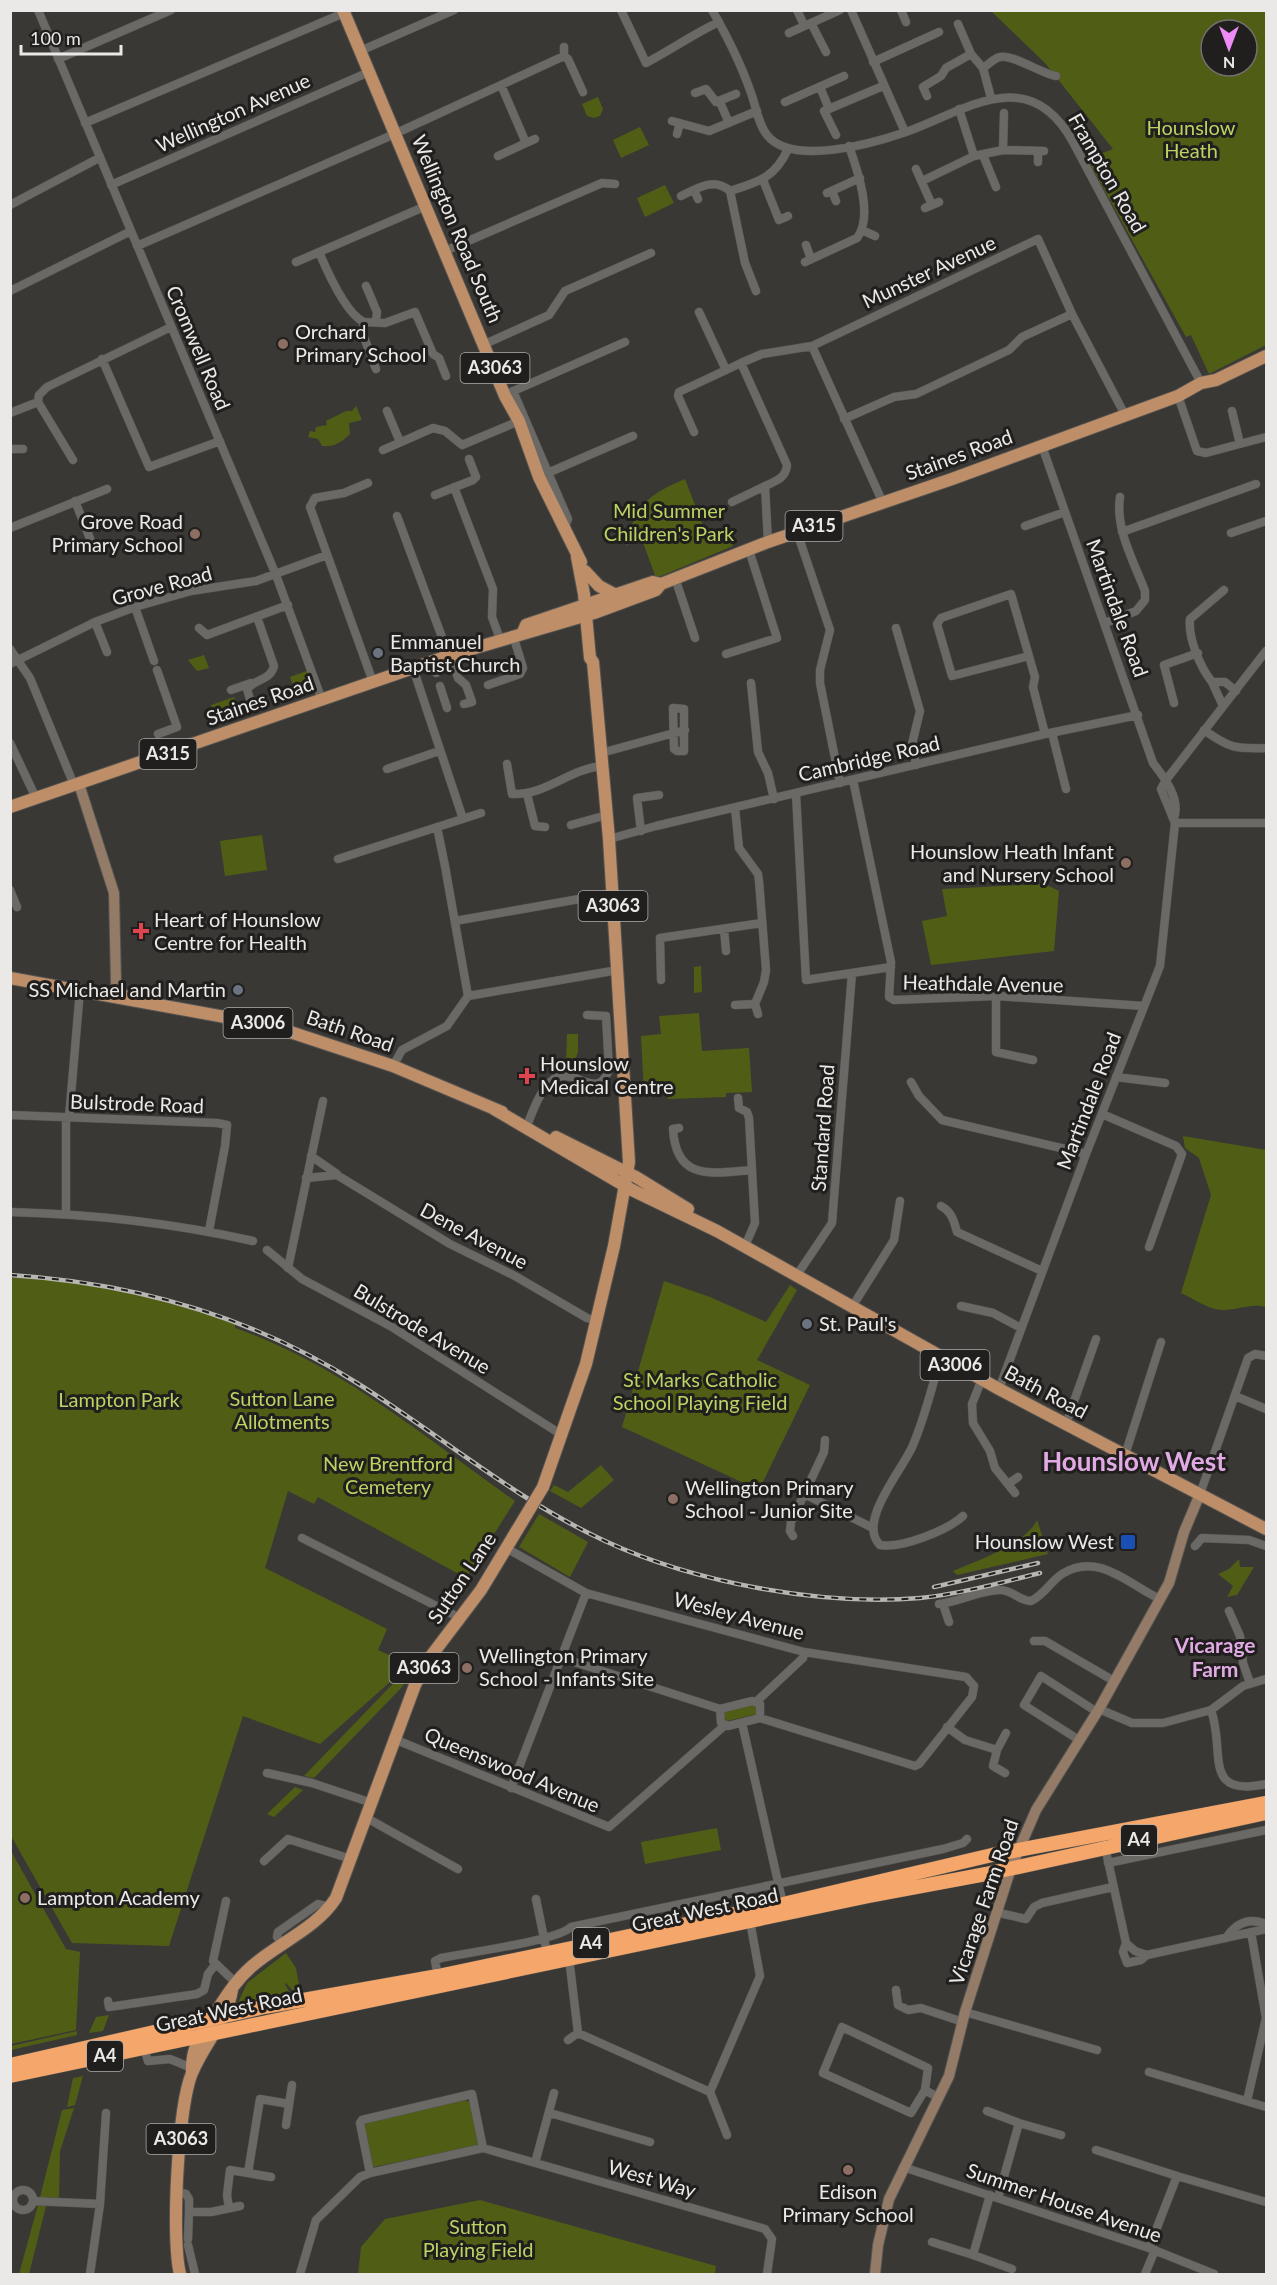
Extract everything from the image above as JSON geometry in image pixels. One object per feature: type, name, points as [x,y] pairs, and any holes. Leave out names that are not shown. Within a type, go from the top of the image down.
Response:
[{"type":"highway","name":"Great West Road","points":[[10,2065],[783,1904],[1019,1850],[1266,1803]]},
{"type":"highway","name":"Great West Road","points":[[10,2076],[199,2037],[217,2023],[281,2013],[308,2014],[1266,1813]]},
{"type":"highway","name":"A4","points":[[952,1866],[969,1869],[1001,1862],[1011,1868]]},
{"type":"main road","name":"Wellington Road South","points":[[344,12],[485,344],[509,393],[564,529],[585,571],[589,608]]},
{"type":"main road","name":"Staines Road","points":[[589,608],[659,586],[768,542],[1125,416],[1178,396],[1201,383],[1216,380],[1266,356]]},
{"type":"main road","name":"A3063","points":[[577,557],[589,608],[596,657],[593,662]]},
{"type":"main road","points":[[585,571],[599,586],[614,594]]},
{"type":"main road","name":"Staines Road","points":[[10,807],[413,668],[434,667],[450,655],[520,631],[531,633],[569,621],[614,594],[653,582],[659,586]]},
{"type":"main road","name":"A3063","points":[[589,608],[588,636],[590,658],[593,662],[613,893],[630,1181]]},
{"type":"main road","points":[[520,631],[589,608]]},
{"type":"main road","points":[[569,621],[588,636]]},
{"type":"main road","name":"Bath Road","points":[[10,978],[269,1025],[393,1066],[495,1109],[630,1181],[999,1389],[1266,1529]]},
{"type":"main road","name":"Bath Road","points":[[527,1126],[549,1134],[717,1231]]},
{"type":"main road","name":"Sutton Lane","points":[[217,2023],[234,1986],[252,1966],[330,1907],[343,1884],[369,1802],[415,1685],[428,1660],[460,1618],[543,1487],[586,1364],[630,1181]]},
{"type":"main road","name":"A3063","points":[[192,2070],[217,2023]]},
{"type":"main road","name":"A3063","points":[[180,2274],[183,2259],[177,2193],[181,2131],[199,2037]]},
{"type":"street","name":"Cromwell Road","points":[[38,10],[276,575],[322,700]]},
{"type":"street","points":[[58,59],[171,10]]},
{"type":"street","points":[[360,51],[454,10]]},
{"type":"street","points":[[621,10],[646,63],[668,52],[688,36],[719,22]]},
{"type":"street","points":[[712,10],[737,59],[767,136],[788,149],[781,164],[763,180],[730,191]]},
{"type":"street","points":[[797,10],[826,52]]},
{"type":"street","points":[[789,33],[840,10]]},
{"type":"street","points":[[852,10],[905,132]]},
{"type":"street","points":[[901,10],[906,22]]},
{"type":"street","points":[[85,123],[344,12]]},
{"type":"street","points":[[958,24],[971,54],[983,68],[990,98]]},
{"type":"street","points":[[873,62],[939,32]]},
{"type":"street","points":[[564,47],[564,56],[568,59],[583,92]]},
{"type":"street","points":[[927,96],[923,87],[941,76],[946,68],[971,54]]},
{"type":"street","points":[[137,246],[564,56]]},
{"type":"street","points":[[983,68],[999,57],[1011,58],[1041,73],[1056,76]]},
{"type":"street","name":"Wellington Avenue","points":[[111,185],[369,72]]},
{"type":"street","points":[[785,102],[844,76]]},
{"type":"street","points":[[501,85],[526,143]]},
{"type":"street","points":[[836,135],[824,111],[884,86]]},
{"type":"street","points":[[820,87],[829,109]]},
{"type":"street","points":[[695,93],[706,89],[713,101],[720,102],[736,94]]},
{"type":"street","name":"Frampton Road","points":[[788,149],[808,152],[849,146],[905,132],[990,98],[1011,98],[1031,102],[1051,112],[1061,123],[1142,267],[1201,383]]},
{"type":"street","points":[[847,101],[853,110]]},
{"type":"street","points":[[720,102],[729,123]]},
{"type":"street","points":[[959,109],[974,156]]},
{"type":"street","points":[[677,134],[676,122],[709,131],[757,111]]},
{"type":"street","points":[[1003,150],[1004,113]]},
{"type":"street","points":[[498,156],[535,139]]},
{"type":"street","points":[[807,245],[808,261],[857,238],[862,230],[860,178],[849,146]]},
{"type":"street","points":[[922,181],[974,156],[1003,150],[1041,151],[1038,162]]},
{"type":"street","points":[[984,155],[996,187]]},
{"type":"street","points":[[10,205],[99,158]]},
{"type":"street","points":[[916,169],[932,205]]},
{"type":"street","points":[[836,201],[829,192],[860,178]]},
{"type":"street","points":[[763,180],[776,221],[788,216]]},
{"type":"street","points":[[446,251],[602,183],[615,184]]},
{"type":"street","points":[[681,196],[711,183],[722,184],[730,191],[742,255],[756,291]]},
{"type":"street","points":[[694,190],[698,199]]},
{"type":"street","points":[[296,262],[426,206]]},
{"type":"street","points":[[862,230],[875,236]]},
{"type":"street","points":[[10,291],[131,231]]},
{"type":"street","name":"Munster Avenue","points":[[694,432],[678,396],[679,392],[762,354],[812,346],[1040,235],[1072,314],[1125,416]]},
{"type":"street","points":[[319,252],[333,285],[355,318],[364,322],[385,323],[415,312],[433,354],[439,358],[446,376]]},
{"type":"street","points":[[485,344],[549,315],[565,291],[651,253]]},
{"type":"street","points":[[366,286],[377,312],[376,321]]},
{"type":"street","points":[[699,312],[726,370]]},
{"type":"street","points":[[844,420],[894,397],[916,394],[1009,350],[1022,337],[1072,314]]},
{"type":"street","points":[[364,322],[362,332],[376,369]]},
{"type":"street","points":[[74,460],[38,402],[39,395],[47,387],[171,327]]},
{"type":"street","points":[[509,393],[625,342]]},
{"type":"street","points":[[812,346],[883,503]]},
{"type":"street","points":[[102,359],[150,467],[220,441]]},
{"type":"street","points":[[732,502],[781,479],[786,472],[787,465],[741,363]]},
{"type":"street","name":"Wellington Road South","points":[[509,393],[529,424],[543,474]]},
{"type":"street","points":[[1178,396],[1197,451],[1206,453],[1266,437]]},
{"type":"street","points":[[10,413],[38,402]]},
{"type":"street","points":[[387,411],[400,442]]},
{"type":"street","points":[[1232,411],[1240,444]]},
{"type":"street","points":[[382,450],[439,429],[462,445],[519,421]]},
{"type":"street","points":[[543,474],[633,436]]},
{"type":"street","name":"Martindale Road","points":[[999,1389],[1086,1154],[1160,966],[1175,820],[1169,814],[1161,789],[1166,780],[1153,762],[1042,446]]},
{"type":"street","points":[[10,449],[23,449]]},
{"type":"street","points":[[435,495],[476,477],[469,459]]},
{"type":"street","points":[[368,483],[311,501],[310,507],[373,682]]},
{"type":"street","points":[[1122,532],[1256,484]]},
{"type":"street","points":[[765,486],[768,542]]},
{"type":"street","points":[[454,488],[493,589],[492,617],[500,639]]},
{"type":"street","points":[[10,528],[106,489]]},
{"type":"street","points":[[1105,623],[1136,611],[1145,600],[1145,591],[1122,532],[1118,510],[1120,497]]},
{"type":"street","points":[[75,501],[93,546]]},
{"type":"street","points":[[1024,526],[1065,512]]},
{"type":"street","points":[[397,516],[458,678],[466,685],[471,702],[464,704]]},
{"type":"street","points":[[1231,533],[1266,521]]},
{"type":"street","points":[[797,532],[830,630],[820,670],[820,683],[840,783]]},
{"type":"street","points":[[726,654],[777,638],[749,550]]},
{"type":"street","name":"Grove Road","points":[[14,663],[95,622],[135,607],[191,591],[256,581],[327,555]]},
{"type":"street","points":[[675,578],[695,638]]},
{"type":"street","points":[[1223,706],[1212,682],[1204,672],[1189,628],[1190,619],[1224,590]]},
{"type":"street","points":[[1029,656],[952,676],[937,624],[941,618],[1011,594],[1029,656],[1035,677],[1033,687],[1066,789]]},
{"type":"street","points":[[199,628],[207,635],[288,605]]},
{"type":"street","points":[[135,607],[154,661]]},
{"type":"street","points":[[231,690],[268,676],[274,666],[256,617]]},
{"type":"street","points":[[95,622],[107,652]]},
{"type":"street","points":[[897,628],[920,711],[912,744],[916,765]]},
{"type":"street","points":[[488,686],[520,674],[523,668],[520,631]]},
{"type":"street","points":[[10,649],[14,663],[30,678],[76,784],[114,893],[115,979],[118,989],[130,999]]},
{"type":"street","points":[[1166,780],[1223,706],[1263,662],[1266,651]]},
{"type":"street","points":[[1174,703],[1164,665],[1198,653]]},
{"type":"street","points":[[413,668],[463,819]]},
{"type":"street","points":[[157,670],[177,727],[158,734]]},
{"type":"street","points":[[251,704],[247,689],[252,682]]},
{"type":"street","points":[[1212,682],[1225,682],[1236,691]]},
{"type":"street","points":[[751,683],[758,752],[768,773],[774,799]]},
{"type":"street","points":[[440,686],[447,708]]},
{"type":"street","points":[[673,708],[684,709],[684,751],[676,752],[673,733],[673,708]]},
{"type":"street","name":"Cambridge Road","points":[[609,839],[916,765],[1138,715]]},
{"type":"street","points":[[507,764],[512,794],[527,794],[558,784],[601,759],[685,730]]},
{"type":"street","points":[[1204,730],[1227,746],[1236,749],[1266,748]]},
{"type":"street","points":[[10,743],[36,798]]},
{"type":"street","points":[[387,769],[440,752]]},
{"type":"street","points":[[796,794],[806,980],[891,967],[853,780]]},
{"type":"street","points":[[527,794],[535,826],[545,827]]},
{"type":"street","points":[[640,831],[637,798],[659,795]]},
{"type":"street","points":[[735,808],[739,848],[758,874],[759,881],[766,970],[755,1004],[758,1014]]},
{"type":"street","points":[[338,859],[481,813]]},
{"type":"street","points":[[571,825],[607,815]]},
{"type":"street","points":[[1175,820],[1266,823]]},
{"type":"street","points":[[393,1066],[402,1050],[447,1026],[468,996],[437,827]]},
{"type":"street","points":[[10,890],[17,907]]},
{"type":"street","points":[[455,921],[613,893]]},
{"type":"street","points":[[662,980],[660,938],[762,923]]},
{"type":"street","points":[[724,928],[726,951]]},
{"type":"street","name":"Heathdale Avenue","points":[[891,967],[889,997],[894,1000],[996,996],[1144,1006]]},
{"type":"street","points":[[468,996],[618,970]]},
{"type":"street","name":"Standard Road","points":[[797,1275],[832,1223],[852,973]]},
{"type":"street","points":[[98,993],[108,989],[115,979]]},
{"type":"street","points":[[66,1213],[67,1118],[73,1032],[80,990]]},
{"type":"street","points":[[996,996],[996,1052],[1033,1060]]},
{"type":"street","points":[[735,1005],[755,1004]]},
{"type":"street","points":[[527,1126],[546,1086],[557,1077],[566,1076],[588,1084],[598,1083],[607,1077],[609,1069],[606,1016],[587,1015]]},
{"type":"street","points":[[1116,1077],[1165,1083]]},
{"type":"street","points":[[911,1082],[919,1096],[942,1120],[1086,1154]]},
{"type":"street","points":[[738,1098],[739,1108],[747,1112],[749,1118],[755,1223],[745,1246]]},
{"type":"street","points":[[288,1268],[323,1101]]},
{"type":"street","points":[[1102,1114],[1176,1146],[1182,1154],[1149,1247]]},
{"type":"street","name":"Bulstrode Road","points":[[10,1115],[227,1125],[209,1231]]},
{"type":"street","points":[[680,1128],[673,1129],[674,1145],[681,1160],[693,1170],[704,1173],[752,1170]]},
{"type":"street","name":"Dene Avenue","points":[[311,1156],[337,1175],[450,1244],[515,1276],[587,1318],[597,1321]]},
{"type":"street","points":[[306,1178],[337,1175]]},
{"type":"street","points":[[852,1307],[894,1240],[900,1201]]},
{"type":"street","points":[[941,1206],[947,1209],[957,1232],[1042,1272]]},
{"type":"street","points":[[10,1212],[66,1213],[209,1231],[253,1241]]},
{"type":"street","name":"Bulstrode Avenue","points":[[267,1250],[302,1279],[392,1327],[562,1435]]},
{"type":"street","points":[[961,1306],[993,1313],[1021,1328]]},
{"type":"street","points":[[1066,1424],[1096,1339]]},
{"type":"street","points":[[1125,1455],[1161,1342]]},
{"type":"street","points":[[1200,1494],[1248,1358],[1255,1354],[1266,1356]]},
{"type":"street","points":[[941,1357],[914,1442],[881,1502],[873,1528],[878,1543],[889,1546],[952,1525],[963,1516]]},
{"type":"street","points":[[982,1379],[972,1404],[973,1423],[990,1451],[995,1468],[1015,1492]]},
{"type":"street","points":[[1235,1396],[1266,1410]]},
{"type":"street","points":[[793,1536],[790,1527],[824,1452],[825,1440]]},
{"type":"street","points":[[1008,1484],[1018,1477]]},
{"type":"street","points":[[804,1494],[873,1528]]},
{"type":"street","name":"Vicarage Farm Road","points":[[875,2274],[881,2225],[903,2167],[949,2076],[964,2017],[999,1913],[1011,1868],[1036,1810],[1098,1710],[1173,1575],[1184,1532],[1200,1494]]},
{"type":"street","points":[[302,1538],[460,1618]]},
{"type":"street","points":[[1195,1546],[1202,1538],[1249,1540],[1266,1546]]},
{"type":"street","name":"Wesley Avenue","points":[[506,1548],[586,1593],[804,1652],[962,1676],[973,1682],[975,1689],[972,1697],[947,1727]]},
{"type":"street","points":[[949,1622],[941,1604],[999,1590],[1012,1592],[1022,1599],[1031,1601],[1063,1573],[1095,1566],[1111,1570],[1160,1599]]},
{"type":"street","points":[[511,1788],[586,1593]]},
{"type":"street","points":[[1229,1611],[1240,1636],[1243,1663],[1250,1683]]},
{"type":"street","points":[[1035,1641],[1045,1641],[1114,1681]]},
{"type":"street","points":[[562,1658],[720,1709],[756,1701],[803,1658],[804,1652]]},
{"type":"street","points":[[1079,1740],[1024,1705],[1041,1676],[1098,1710],[1132,1723],[1147,1724],[1173,1721],[1211,1710],[1250,1683],[1266,1679]]},
{"type":"street","points":[[756,1701],[762,1714],[760,1718]]},
{"type":"street","points":[[720,1709],[719,1713],[724,1726],[760,1718],[911,1765],[919,1764],[947,1727],[965,1740],[997,1750]]},
{"type":"street","points":[[1211,1710],[1218,1736],[1219,1770],[1223,1779],[1237,1787],[1266,1784]]},
{"type":"street","points":[[742,1723],[783,1904]]},
{"type":"street","name":"Queenswood Avenue","points":[[394,1739],[609,1827],[724,1726]]},
{"type":"street","points":[[1005,1773],[993,1766],[997,1750],[1006,1732]]},
{"type":"street","points":[[267,1773],[312,1783],[369,1802]]},
{"type":"street","points":[[365,1817],[458,1869]]},
{"type":"street","points":[[1108,1863],[1266,1830]]},
{"type":"street","points":[[264,1862],[288,1839],[351,1859]]},
{"type":"street","points":[[438,1976],[435,1961],[441,1958],[544,1937],[566,1932],[571,1927],[778,1882],[943,1849],[963,1843],[967,1839]]},
{"type":"street","points":[[1105,1847],[1126,1943],[1123,1952],[1127,1963],[1141,1960],[1147,1955],[1266,1929]]},
{"type":"street","points":[[943,1849],[952,1866]]},
{"type":"street","points":[[999,1913],[1026,1919],[1034,1907],[1042,1903],[1113,1887]]},
{"type":"street","points":[[536,1899],[547,1953]]},
{"type":"street","points":[[226,1901],[214,1947],[215,1965],[234,1986]]},
{"type":"street","points":[[1226,1938],[1233,1927],[1247,1920],[1266,1924]]},
{"type":"street","points":[[710,2092],[760,1976],[750,1921]]},
{"type":"street","points":[[1247,2101],[1266,2018],[1251,1932]]},
{"type":"street","points":[[1126,1943],[1135,1951],[1147,1955]]},
{"type":"street","points":[[569,1958],[578,2033]]},
{"type":"street","points":[[108,2001],[109,2007],[131,2006],[197,1994],[204,1990],[207,1974],[215,1965]]},
{"type":"street","points":[[896,1990],[898,2005],[903,2008],[921,2007],[1097,2050]]},
{"type":"street","points":[[842,2027],[928,2068],[925,2090],[911,2113],[823,2073],[842,2027]]},
{"type":"street","points":[[578,2033],[710,2092],[727,2135]]},
{"type":"street","points":[[568,2040],[578,2033]]},
{"type":"street","points":[[144,2048],[148,2061],[170,2059],[192,2070]]},
{"type":"street","points":[[1149,2072],[1266,2107]]},
{"type":"street","points":[[286,2125],[292,2085]]},
{"type":"street","points":[[925,2090],[939,2098]]},
{"type":"street","points":[[535,2163],[554,2092]]},
{"type":"street","points":[[300,2274],[316,2220],[360,2177],[483,2148],[472,2094],[362,2120],[360,2123],[370,2173]]},
{"type":"street","points":[[248,2173],[260,2099],[289,2104]]},
{"type":"street","points":[[987,2111],[1061,2135]]},
{"type":"street","points":[[90,2274],[100,2204],[106,2113]]},
{"type":"street","points":[[549,2113],[650,2142]]},
{"type":"street","points":[[973,2255],[1019,2123]]},
{"type":"street","name":"West Way","points":[[483,2148],[765,2229],[772,2239],[767,2274]]},
{"type":"street","points":[[1096,2150],[1266,2202]]},
{"type":"street","name":"Summer House Avenue","points":[[903,2167],[1152,2249],[1214,2274]]},
{"type":"street","points":[[229,2208],[227,2195],[230,2170],[271,2176]]},
{"type":"street","points":[[1145,2274],[1177,2176]]},
{"type":"street","points":[[177,2193],[186,2194],[189,2199],[188,2242],[183,2259],[195,2274]]},
{"type":"street","points":[[33,2201],[100,2204]]},
{"type":"street","points":[[189,2212],[211,2212],[240,2206]]},
{"type":"street","points":[[932,2242],[1012,2269]]},
{"type":"green space","name":"Hounslow Heath","points":[[991,11],[1266,11],[1266,345],[1209,374],[1191,335],[1186,337],[1087,159],[1113,149],[1045,63]]},
{"type":"green space","points":[[598,97],[603,109],[600,116],[594,118],[587,116],[582,104]]},
{"type":"green space","points":[[640,127],[649,145],[621,158],[613,140]]},
{"type":"green space","points":[[665,185],[674,203],[645,217],[637,198]]},
{"type":"green space","points":[[356,406],[362,420],[349,423],[350,434],[340,442],[322,446],[318,439],[308,437],[310,431],[315,432],[316,427],[327,425],[326,421],[346,411],[352,411]]},
{"type":"green space","name":"Mid Summer Children's Park","points":[[685,479],[708,539],[727,532],[733,546],[656,578],[642,540],[626,545],[630,531],[639,510],[645,503],[662,490]]},
{"type":"green space","points":[[204,655],[209,668],[197,671],[188,660]]},
{"type":"green space","points":[[309,670],[314,687],[309,694],[297,698],[290,677]]},
{"type":"green space","points":[[234,697],[240,714],[217,722],[211,705]]},
{"type":"green space","points":[[262,835],[267,870],[225,876],[220,841]]},
{"type":"green space","points":[[1045,884],[1059,891],[1054,951],[931,965],[922,921],[947,916],[942,889]]},
{"type":"green space","points":[[701,966],[702,992],[694,993],[694,967]]},
{"type":"green space","points":[[699,1013],[702,1051],[749,1048],[752,1092],[726,1093],[726,1097],[668,1099],[667,1094],[644,1094],[641,1036],[661,1034],[659,1016]]},
{"type":"green space","points":[[567,1034],[578,1034],[578,1052],[573,1065],[566,1062]]},
{"type":"green space","points":[[1183,1136],[1266,1150],[1266,1307],[1215,1309],[1181,1293],[1211,1195],[1199,1158],[1185,1148]]},
{"type":"green space","name":"Lampton Park","points":[[10,1278],[68,1280],[96,1284],[153,1297],[235,1322],[235,1328],[310,1361],[381,1404],[515,1501],[466,1578],[318,1497],[314,1504],[288,1491],[265,1568],[387,1629],[378,1650],[404,1662],[399,1674],[320,1744],[243,1716],[169,1946],[72,1943],[11,1836]]},
{"type":"green space","name":"St Marks Catholic School Playing Field","points":[[664,1281],[710,1297],[766,1322],[790,1285],[797,1290],[757,1360],[810,1385],[759,1490],[622,1427]]},
{"type":"green space","points":[[601,1465],[614,1480],[581,1508],[550,1491],[554,1485],[568,1492]]},
{"type":"green space","points":[[539,1514],[588,1542],[570,1577],[519,1547]]},
{"type":"green space","points":[[1037,1520],[1048,1554],[957,1575],[953,1571],[1012,1544],[1023,1537]]},
{"type":"green space","points":[[1239,1559],[1240,1567],[1254,1567],[1237,1595],[1227,1597],[1233,1586],[1218,1574],[1229,1569]]},
{"type":"green space","points":[[410,1666],[403,1686],[314,1778],[304,1776]]},
{"type":"green space","points":[[753,1704],[757,1707],[757,1714],[727,1721],[722,1713],[728,1708]]},
{"type":"green space","points":[[295,1787],[303,1790],[274,1817],[267,1814]]},
{"type":"green space","points":[[717,1828],[721,1850],[645,1864],[641,1842]]},
{"type":"green space","name":"Lampton Academy","points":[[11,1851],[66,1949],[80,1952],[76,2030],[11,2044]]},
{"type":"green space","points":[[286,1953],[296,1968],[300,1990],[294,1992],[286,1983],[290,1993],[238,2003],[247,1983]]},
{"type":"green space","points":[[109,2015],[103,2031],[89,2033],[96,2017]]},
{"type":"green space","points":[[77,2031],[77,2035],[11,2050],[11,2046]]},
{"type":"green space","points":[[83,2076],[75,2105],[67,2107],[73,2078]]},
{"type":"green space","points":[[465,2100],[471,2103],[479,2141],[477,2146],[373,2167],[364,2127],[367,2121]]},
{"type":"green space","points":[[74,2108],[60,2151],[59,2198],[40,2197],[62,2110]]},
{"type":"green space","name":"Sutton Playing Field","points":[[480,2200],[716,2266],[715,2274],[358,2274],[361,2247],[385,2219]]},
{"type":"green space","points":[[38,2205],[46,2206],[29,2274],[19,2274]]},
{"type":"railway","points":[[10,1275],[56,1279],[147,1295],[234,1321],[276,1339],[317,1359],[357,1383],[509,1487],[572,1525],[640,1556],[678,1569],[718,1580],[801,1595],[882,1600],[950,1594],[1040,1573]]},
{"type":"railway","points":[[934,1587],[1038,1563]]},
{"type":"place","name":"Orchard Primary School","points":[[283,344]]},
{"type":"place","name":"Grove Road Primary School","points":[[195,534]]},
{"type":"place","name":"Emmanuel Baptist Church","points":[[378,653]]},
{"type":"place","name":"Hounslow Heath Infant and Nursery School","points":[[1126,863]]},
{"type":"place","name":"Heart of Hounslow Centre for Health","points":[[141,931]]},
{"type":"place","name":"SS Michael and Martin","points":[[238,990]]},
{"type":"place","name":"Hounslow Medical Centre","points":[[527,1076]]},
{"type":"place","name":"St. Paul's","points":[[807,1324]]},
{"type":"place","name":"Wellington Primary School - Junior Site","points":[[673,1499]]},
{"type":"place","name":"Hounslow West","points":[[1128,1542]]},
{"type":"place","name":"Wellington Primary School - Infants Site","points":[[467,1668]]},
{"type":"place","name":"Lampton Academy","points":[[25,1898]]},
{"type":"place","name":"Edison Primary School","points":[[848,2170]]},
{"type":"district","name":"Hounslow West","points":[[1134,1462]]},
{"type":"district","name":"Vicarage Farm","points":[[1215,1658]]},
{"type":"park label","name":"Sutton Lane Allotments","points":[[282,1410]]},
{"type":"park label","name":"New Brentford Cemetery","points":[[388,1476]]}]
